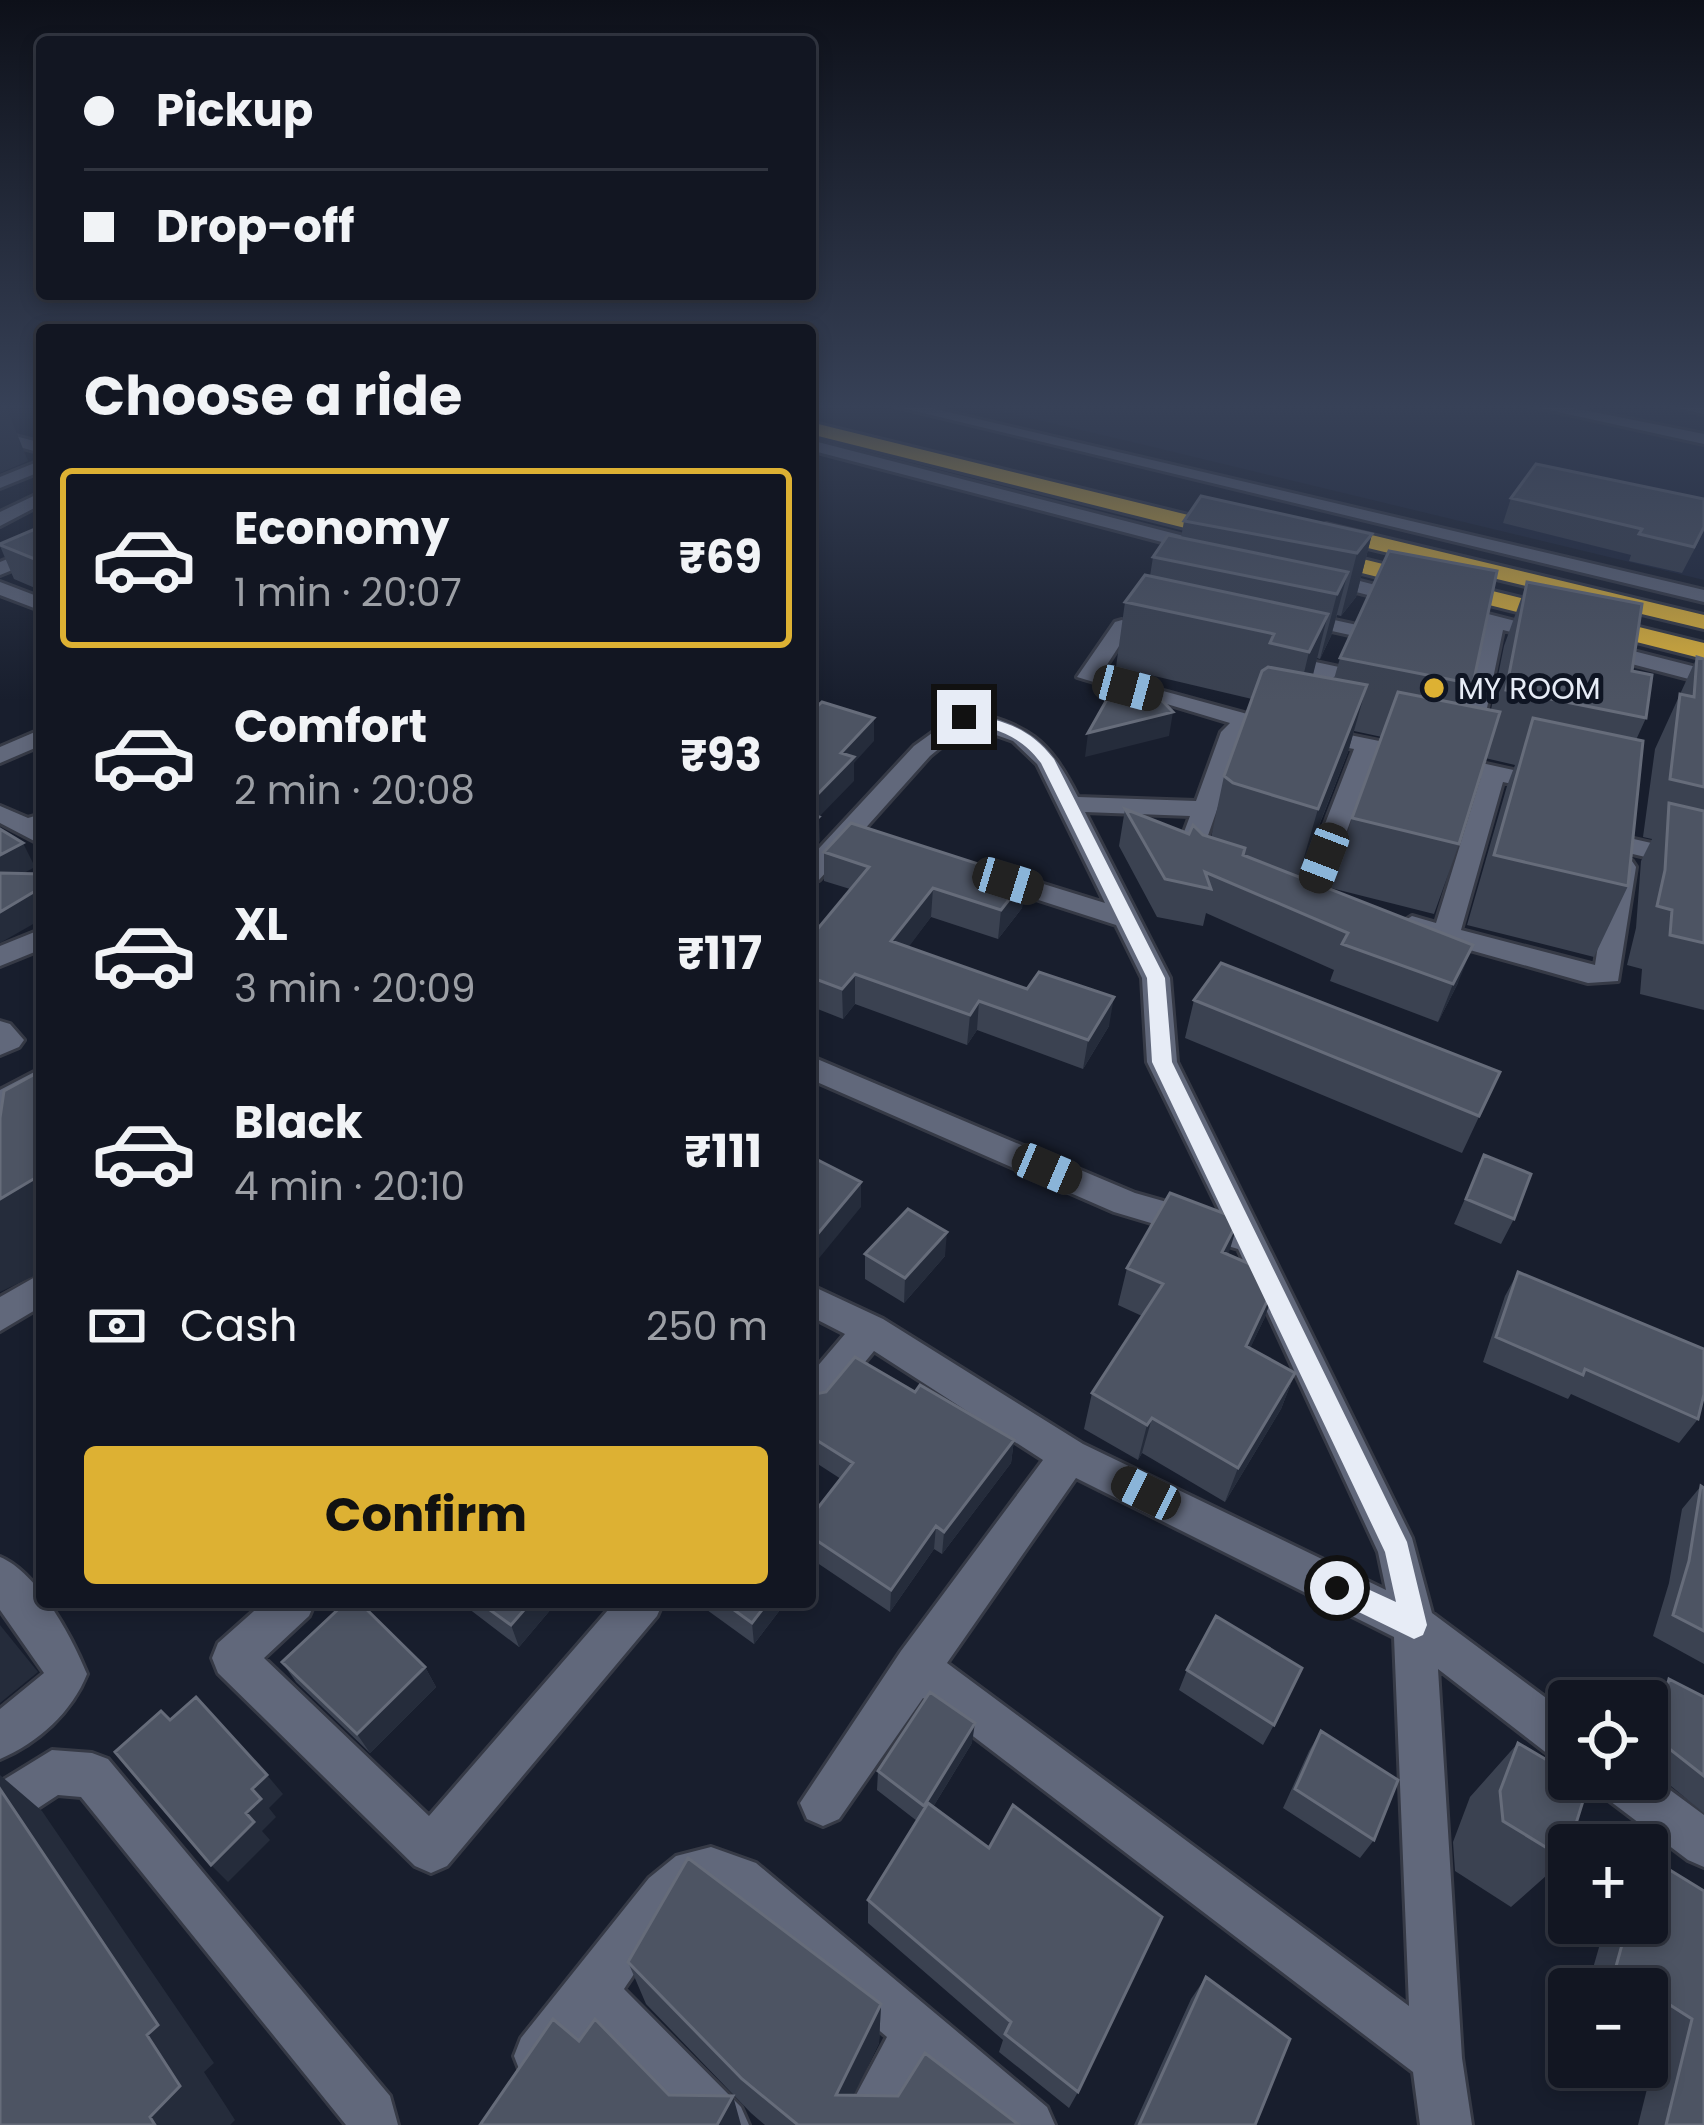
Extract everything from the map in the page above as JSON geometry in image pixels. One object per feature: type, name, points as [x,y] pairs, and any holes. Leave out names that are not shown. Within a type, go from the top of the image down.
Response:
[{"type":"highway","points":[[1086,503],[1243,546]]},
{"type":"highway","points":[[1217,503],[1704,622]]},
{"type":"highway","points":[[1288,558],[1704,651]]},
{"type":"street","points":[[0,520],[31,503]]},
{"type":"street","points":[[1059,503],[1243,546]]},
{"type":"street","points":[[1312,503],[1704,596]]},
{"type":"street","points":[[0,569],[36,554]]},
{"type":"street","points":[[1288,558],[1494,621],[1704,676]]},
{"type":"street","points":[[0,588],[36,603]]},
{"type":"street","points":[[1317,702],[1366,593]]},
{"type":"street","points":[[1283,615],[1350,629]]},
{"type":"street","points":[[1463,766],[1494,621]]},
{"type":"street","points":[[1133,624],[1088,677],[1248,721]]},
{"type":"street","points":[[1261,656],[1367,745],[1568,789]]},
{"type":"street","points":[[1646,696],[1651,662]]},
{"type":"street","points":[[1226,869],[1206,862],[1191,848],[1233,732],[1248,721],[1317,702]]},
{"type":"street","points":[[816,869],[860,835],[922,751],[964,717],[1011,728],[1031,740],[1069,804],[1156,978],[1162,1062],[1398,1551],[1414,1625],[1437,2058],[1445,2125]]},
{"type":"street","points":[[0,756],[36,739]]},
{"type":"street","points":[[1310,896],[1367,745]]},
{"type":"street","points":[[1446,934],[1494,772]]},
{"type":"street","points":[[1069,804],[1205,809]]},
{"type":"street","points":[[0,813],[36,829]]},
{"type":"street","points":[[1378,915],[1588,974],[1609,974],[1626,834],[1704,863]]},
{"type":"street","points":[[956,865],[1126,919]]},
{"type":"street","points":[[0,958],[36,941]]},
{"type":"street","points":[[0,1031],[9,1040],[0,1045]]},
{"type":"street","points":[[816,1070],[1126,1203],[1250,1239]]},
{"type":"street","points":[[0,1104],[36,1082]]},
{"type":"street","points":[[0,1316],[36,1291]]},
{"type":"street","points":[[816,1302],[870,1330],[1069,1456],[1414,1625],[1548,1726]]},
{"type":"street","points":[[816,1395],[870,1330]]},
{"type":"street","points":[[823,1803],[1069,1456]]},
{"type":"street","points":[[0,1577],[56,1649],[66,1674],[58,1691],[0,1737]]},
{"type":"street","points":[[287,1608],[233,1658],[431,1850],[637,1608]]},
{"type":"street","points":[[916,1666],[1437,2058]]},
{"type":"street","points":[[0,1810],[52,1772],[92,1775],[372,2114],[372,2125]]},
{"type":"street","points":[[1646,1800],[1704,1844]]},
{"type":"street","points":[[509,2092],[670,1891],[694,1873],[715,1869],[739,1880],[1029,2125]]},
{"type":"street","points":[[592,1992],[724,2125]]},
{"type":"street","points":[[866,2125],[916,2033]]},
{"type":"shaded area","points":[[1386,503],[1704,503],[1704,580]]},
{"type":"building","points":[[1196,503],[1233,503],[1372,534],[1357,553],[1184,521]]},
{"type":"building","points":[[1533,503],[1704,503],[1704,527],[1694,547],[1639,534],[1642,529]]},
{"type":"building","points":[[36,529],[36,560],[0,545]]},
{"type":"building","points":[[1168,535],[1348,572],[1337,594],[1153,557]]},
{"type":"building","points":[[1389,551],[1497,571],[1473,684],[1340,658]]},
{"type":"building","points":[[1145,575],[1328,614],[1309,652],[1270,643],[1274,634],[1125,602]]},
{"type":"building","points":[[1527,582],[1642,604],[1632,671],[1652,675],[1646,718],[1506,690]]},
{"type":"building","points":[[1697,657],[1704,659],[1704,787],[1670,779],[1680,694],[1694,697]]},
{"type":"building","points":[[1268,667],[1367,685],[1318,809],[1233,783],[1224,776],[1262,671]]},
{"type":"building","points":[[1123,671],[1137,675],[1173,712],[1088,733]]},
{"type":"building","points":[[1398,692],[1500,712],[1459,844],[1352,818]]},
{"type":"building","points":[[822,702],[874,718],[841,753],[854,757],[816,796],[816,708]]},
{"type":"building","points":[[1533,718],[1643,741],[1628,886],[1494,855]]},
{"type":"building","points":[[1669,803],[1704,811],[1704,943],[1670,935],[1672,910],[1657,906],[1665,870]]},
{"type":"building","points":[[1125,809],[1189,834],[1193,825],[1203,835],[1245,848],[1243,855],[1473,945],[1453,984],[1342,944],[1348,933],[1205,872],[1211,889],[1165,879]]},
{"type":"building","points":[[851,823],[1025,879],[1001,910],[933,888],[891,941],[1027,989],[1039,972],[1114,997],[1088,1040],[979,1001],[970,1015],[855,974],[842,989],[816,979],[816,931],[869,867],[824,852]]},
{"type":"building","points":[[0,829],[23,843],[0,855]]},
{"type":"building","points":[[0,873],[36,874],[36,891],[0,912]]},
{"type":"building","points":[[1221,963],[1500,1072],[1479,1116],[1194,1000]]},
{"type":"building","points":[[36,1074],[36,1178],[0,1199],[0,1118],[4,1091]]},
{"type":"building","points":[[1484,1155],[1531,1174],[1514,1219],[1466,1199]]},
{"type":"building","points":[[816,1159],[861,1182],[816,1236]]},
{"type":"building","points":[[1170,1193],[1239,1219],[1222,1252],[1277,1280],[1246,1346],[1295,1373],[1238,1468],[1152,1418],[1147,1425],[1092,1393],[1163,1284],[1127,1268]]},
{"type":"building","points":[[908,1209],[947,1232],[905,1278],[865,1254]]},
{"type":"building","points":[[1518,1272],[1704,1349],[1704,1394],[1698,1419],[1585,1369],[1583,1375],[1496,1337]]},
{"type":"building","points":[[855,1357],[915,1392],[920,1385],[1014,1440],[944,1532],[936,1526],[891,1590],[816,1540],[816,1510],[853,1463],[816,1440],[816,1394],[826,1392]]},
{"type":"building","points":[[1701,1486],[1704,1631],[1673,1615],[1689,1561]]},
{"type":"building","points":[[340,1608],[365,1608],[425,1667],[357,1734],[282,1662]]},
{"type":"building","points":[[487,1608],[526,1608],[511,1625]]},
{"type":"building","points":[[731,1608],[763,1608],[752,1623]]},
{"type":"building","points":[[1216,1616],[1302,1668],[1274,1725],[1187,1670]]},
{"type":"building","points":[[1669,1679],[1704,1697],[1704,1776],[1668,1752]]},
{"type":"building","points":[[930,1692],[975,1723],[924,1806],[878,1771]]},
{"type":"building","points":[[196,1697],[267,1775],[252,1789],[261,1799],[246,1813],[254,1822],[211,1865],[115,1752],[161,1711],[170,1720]]},
{"type":"building","points":[[1321,1731],[1398,1780],[1374,1840],[1295,1789]]},
{"type":"building","points":[[1518,1743],[1548,1761],[1548,1800],[1583,1800],[1576,1824],[1548,1824],[1548,1849],[1503,1821],[1500,1791]]},
{"type":"building","points":[[0,1789],[158,2025],[147,2035],[180,2086],[150,2117],[155,2125],[0,2125]]},
{"type":"building","points":[[928,1803],[989,1848],[1013,1805],[1162,1917],[1078,2092],[1005,2034],[1011,2022],[868,1900]]},
{"type":"building","points":[[688,1858],[881,2004],[836,2095],[898,2096],[925,2053],[1019,2125],[798,2125],[742,2079],[628,1962]]},
{"type":"building","points":[[1668,1869],[1704,1891],[1704,2125],[1666,2125],[1692,2019],[1668,2004],[1668,1968],[1616,1968],[1622,1944],[1668,1944]]},
{"type":"building","points":[[1206,1977],[1290,2039],[1255,2125],[1139,2125]]},
{"type":"building","points":[[553,2019],[579,2041],[595,2019],[669,2095],[733,2096],[717,2125],[480,2125]]},
{"type":"place","name":"MY ROOM","points":[[1434,688]]},
{"type":"route","points":[[964,717],[1011,728],[1031,740],[1048,762],[1156,978],[1162,1062],[1398,1551],[1414,1625],[1337,1588]]}]
